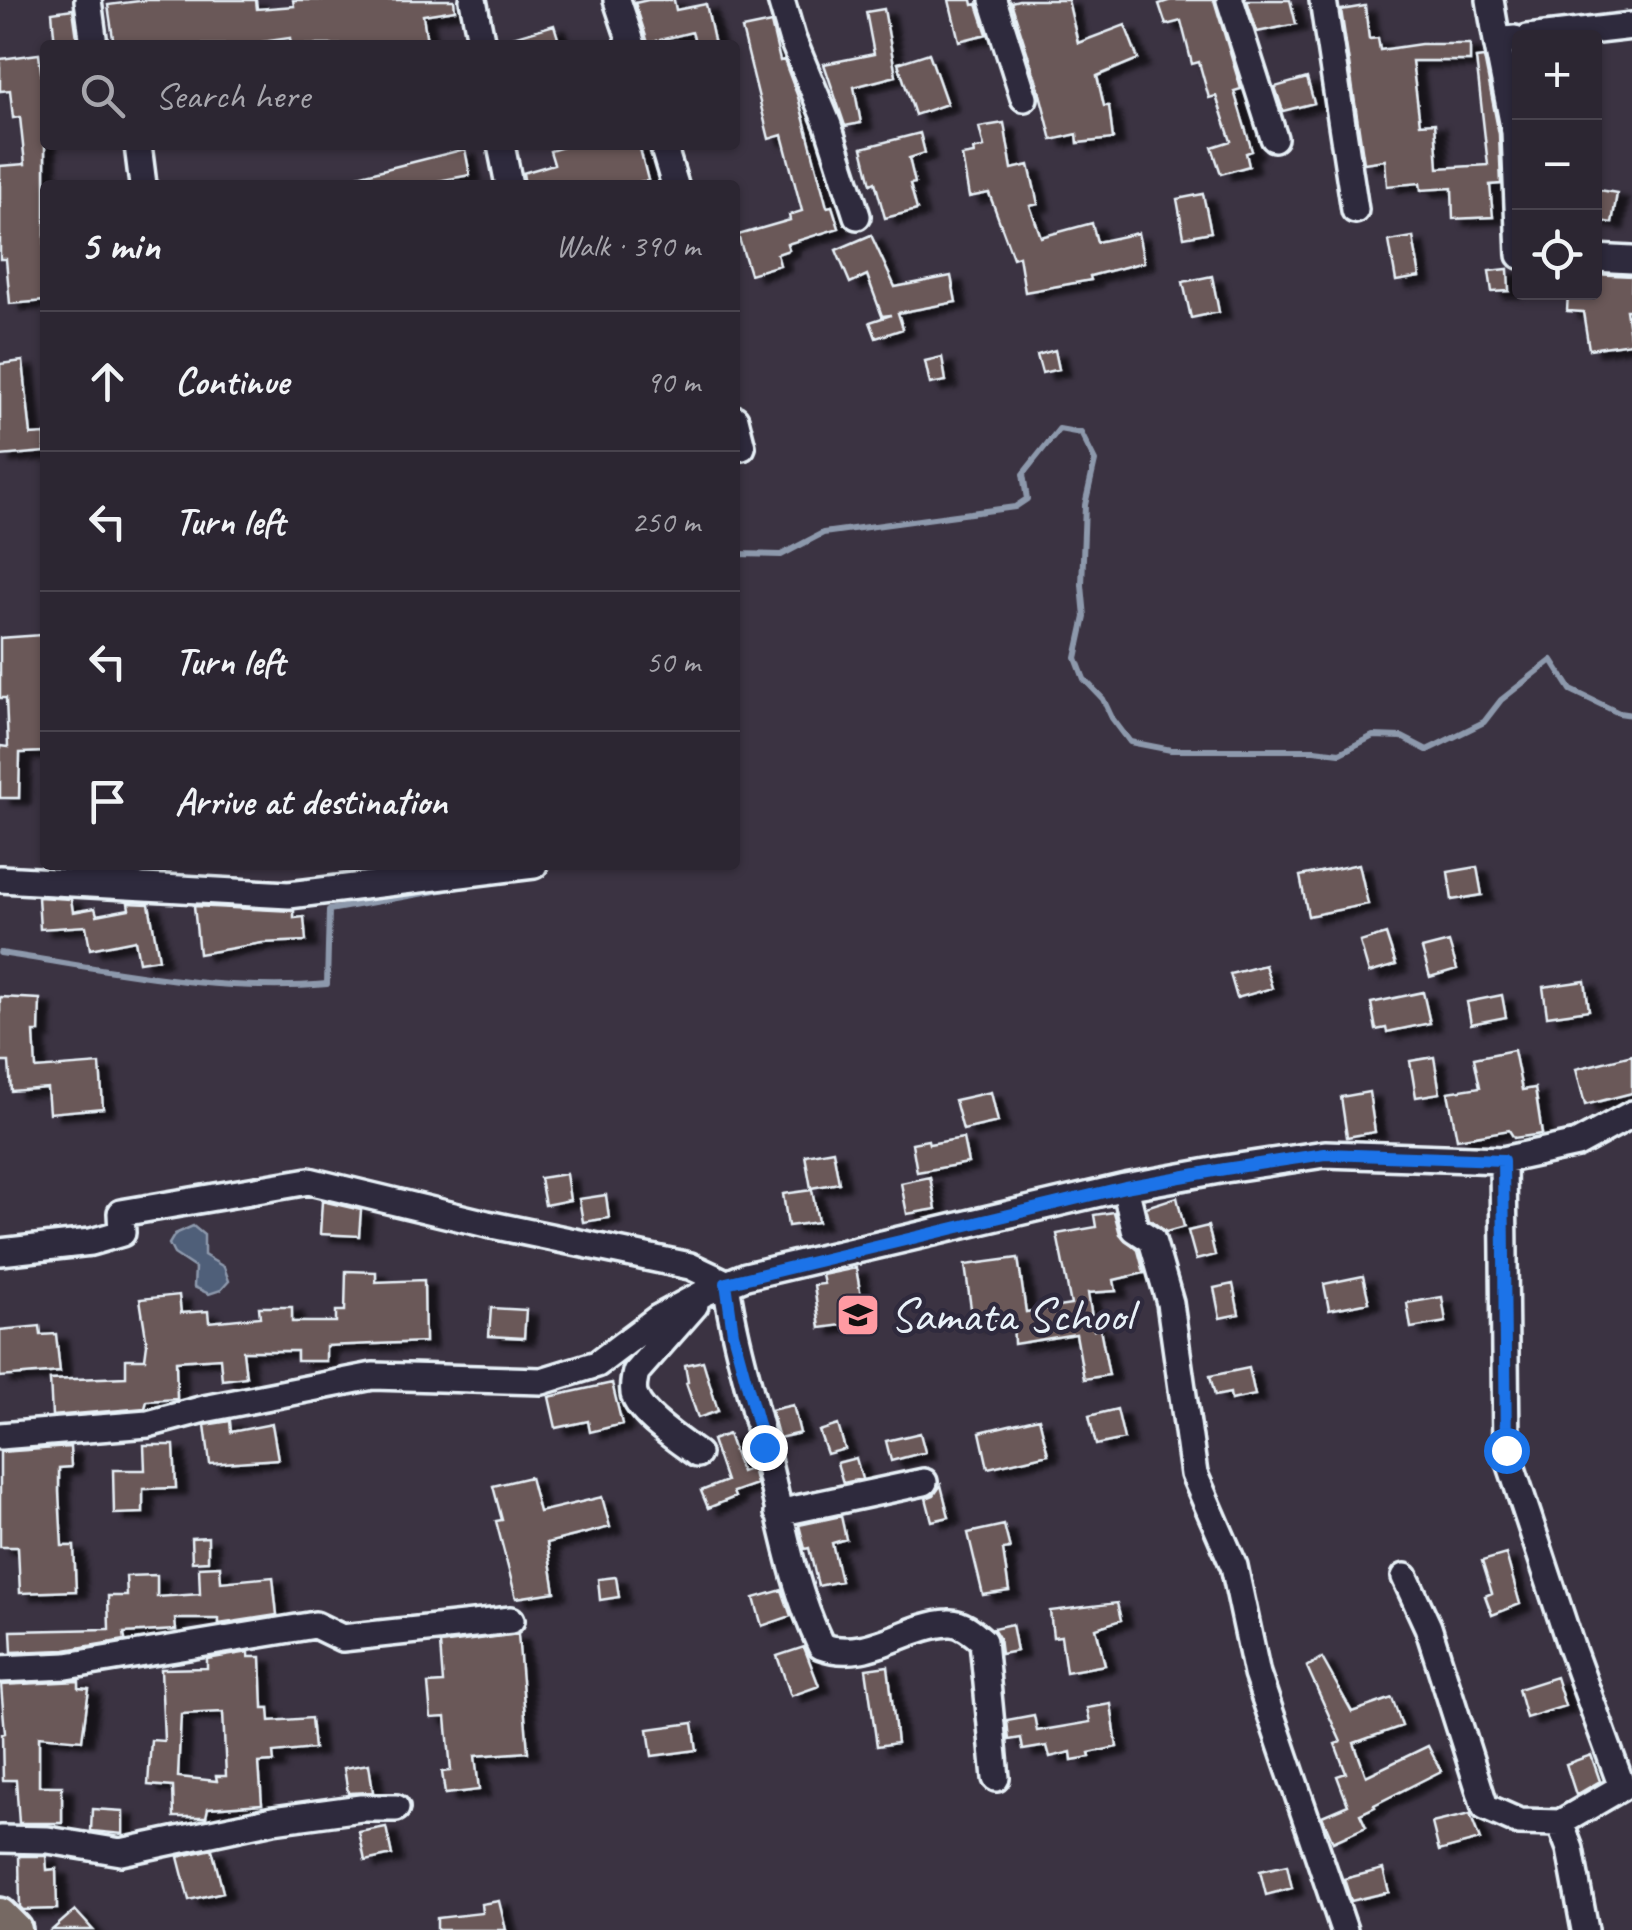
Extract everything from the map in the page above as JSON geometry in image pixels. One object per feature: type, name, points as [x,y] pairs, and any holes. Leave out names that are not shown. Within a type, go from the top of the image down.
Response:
[{"type":"main road","points":[[0,1916],[15,1930]]},
{"type":"street","points":[[88,0],[93,40]]},
{"type":"street","points":[[472,0],[481,40]]},
{"type":"street","points":[[617,0],[630,40]]},
{"type":"street","points":[[781,0],[857,216]]},
{"type":"street","points":[[993,0],[1024,98]]},
{"type":"street","points":[[1230,0],[1274,138]]},
{"type":"street","points":[[1323,0],[1356,210]]},
{"type":"street","points":[[1490,0],[1508,40],[1518,210]]},
{"type":"street","points":[[1597,30],[1632,26]]},
{"type":"street","points":[[139,150],[142,180]]},
{"type":"street","points":[[503,150],[509,180]]},
{"type":"street","points":[[664,150],[674,180]]},
{"type":"street","points":[[1602,258],[1632,260]]},
{"type":"street","points":[[740,439],[742,446]]},
{"type":"street","points":[[0,879],[289,895],[495,870]]},
{"type":"street","points":[[0,1436],[148,1424],[373,1376],[542,1381],[597,1364],[658,1318],[715,1288],[1125,1187],[1325,1154],[1503,1160],[1577,1144],[1632,1114]]},
{"type":"street","points":[[1405,1577],[1428,1627],[1485,1807],[1519,1822],[1560,1823],[1622,1787],[1506,1450],[1503,1160]]},
{"type":"street","points":[[0,1252],[91,1242],[122,1233],[121,1213],[310,1181],[487,1224],[690,1266],[715,1288],[733,1333],[798,1592],[820,1646],[838,1652],[860,1649],[952,1622],[969,1629],[983,1641],[996,1778]]},
{"type":"street","points":[[1125,1187],[1135,1229],[1152,1240],[1170,1303],[1194,1474],[1234,1566],[1257,1674],[1344,1930]]},
{"type":"street","points":[[697,1454],[666,1432],[635,1399],[634,1384],[636,1372],[715,1288]]},
{"type":"street","points":[[778,1513],[924,1482]]},
{"type":"street","points":[[0,1668],[67,1666],[316,1626],[342,1638],[511,1620]]},
{"type":"street","points":[[0,1839],[48,1840],[121,1852],[273,1820],[361,1808],[396,1808]]},
{"type":"street","points":[[1560,1823],[1570,1849],[1585,1930]]},
{"type":"water","points":[[193,1226],[204,1235],[204,1255],[224,1267],[229,1281],[221,1290],[209,1294],[194,1287],[195,1268],[174,1254],[169,1244],[175,1234]]},
{"type":"building","points":[[147,0],[256,0],[257,9],[294,6],[293,0],[454,0],[455,10],[423,15],[427,40],[113,40],[108,5]]},
{"type":"building","points":[[674,0],[676,10],[706,4],[714,40],[694,40],[692,32],[647,40],[635,3]]},
{"type":"building","points":[[949,0],[972,0],[973,5],[977,4],[987,34],[959,41]]},
{"type":"building","points":[[1068,0],[1078,43],[1125,25],[1138,59],[1097,76],[1104,106],[1109,106],[1113,139],[1078,143],[1077,134],[1052,140],[1011,2]]},
{"type":"building","points":[[1171,0],[1214,0],[1241,89],[1234,91],[1252,151],[1246,153],[1249,166],[1221,174],[1212,147],[1231,141],[1216,96],[1209,98],[1199,62],[1192,64],[1181,21],[1166,25],[1159,4]]},
{"type":"building","points":[[1247,0],[1290,0],[1296,24],[1257,32]]},
{"type":"building","points":[[1365,6],[1369,39],[1378,38],[1380,50],[1421,44],[1470,44],[1470,61],[1412,61],[1420,124],[1435,123],[1438,168],[1488,165],[1476,58],[1484,57],[1499,134],[1501,184],[1490,185],[1493,217],[1453,219],[1452,188],[1421,190],[1420,183],[1387,186],[1385,160],[1364,163],[1341,10]]},
{"type":"building","points":[[73,9],[77,40],[55,40],[52,12]]},
{"type":"building","points":[[884,9],[896,76],[854,87],[861,123],[845,126],[824,64],[874,54],[866,12]]},
{"type":"building","points":[[771,23],[780,61],[784,60],[798,97],[827,207],[832,206],[839,228],[787,244],[789,250],[777,254],[780,265],[750,274],[740,234],[790,220],[789,215],[802,211],[782,135],[769,139],[742,29]]},
{"type":"building","points":[[554,25],[558,40],[503,40]]},
{"type":"building","points":[[929,53],[947,104],[915,115],[898,63]]},
{"type":"building","points":[[39,54],[40,150],[45,150],[45,180],[40,180],[40,301],[10,304],[6,259],[0,259],[0,166],[25,164],[20,117],[13,118],[10,90],[0,91],[0,59]]},
{"type":"building","points":[[1307,78],[1314,103],[1283,111],[1275,87]]},
{"type":"building","points":[[1004,123],[1012,169],[1029,165],[1038,204],[1030,206],[1041,237],[1092,223],[1097,242],[1138,233],[1144,262],[1090,276],[1091,280],[1025,292],[1019,256],[1013,258],[989,193],[969,197],[962,156],[984,147],[979,127]]},
{"type":"building","points":[[920,133],[925,153],[909,158],[917,210],[885,218],[862,148]]},
{"type":"building","points":[[461,150],[465,150],[470,175],[444,180],[346,179]]},
{"type":"building","points":[[640,150],[648,180],[524,180],[523,173],[554,164],[550,151]]},
{"type":"building","points":[[1602,190],[1617,193],[1612,223],[1602,221]]},
{"type":"building","points":[[1203,194],[1211,232],[1184,237],[1177,199]]},
{"type":"building","points":[[871,235],[895,287],[951,276],[956,302],[898,313],[903,329],[876,338],[870,322],[891,315],[882,316],[867,275],[850,283],[836,250]]},
{"type":"building","points":[[1413,237],[1420,277],[1396,281],[1389,241]]},
{"type":"building","points":[[1508,269],[1509,291],[1492,292],[1489,271]]},
{"type":"building","points":[[1602,274],[1632,276],[1631,310],[1626,310],[1631,343],[1589,349],[1583,312],[1567,311],[1568,300],[1602,300]]},
{"type":"building","points":[[1212,276],[1219,312],[1191,318],[1183,282]]},
{"type":"building","points":[[1055,350],[1059,369],[1042,373],[1037,355]]},
{"type":"building","points":[[942,357],[946,381],[930,384],[925,361]]},
{"type":"building","points":[[23,361],[31,435],[40,434],[40,452],[0,456],[0,364]]},
{"type":"building","points":[[40,635],[40,752],[20,753],[19,798],[0,798],[0,746],[8,747],[6,698],[0,698],[0,638]]},
{"type":"building","points":[[1359,864],[1368,904],[1308,916],[1300,876]]},
{"type":"building","points":[[1477,867],[1482,895],[1452,900],[1448,872]]},
{"type":"building","points":[[38,897],[71,899],[73,912],[95,908],[97,915],[129,909],[128,903],[149,904],[159,959],[139,962],[135,940],[90,949],[86,926],[40,929]]},
{"type":"building","points":[[194,906],[294,911],[294,918],[304,917],[306,941],[262,943],[199,954]]},
{"type":"building","points":[[1386,934],[1396,965],[1369,973],[1360,942]]},
{"type":"building","points":[[1449,942],[1457,969],[1430,977],[1422,949]]},
{"type":"building","points":[[1265,965],[1272,988],[1237,998],[1230,974]]},
{"type":"building","points":[[1585,981],[1589,1010],[1547,1016],[1543,987]]},
{"type":"building","points":[[1423,992],[1430,1023],[1387,1032],[1386,1028],[1376,1030],[1371,1003]]},
{"type":"building","points":[[1502,995],[1506,1017],[1471,1024],[1467,1002]]},
{"type":"building","points":[[0,997],[40,999],[39,1032],[34,1032],[36,1069],[100,1064],[103,1108],[49,1113],[47,1088],[11,1091],[9,1062],[0,1062]]},
{"type":"building","points":[[1514,1050],[1522,1090],[1535,1088],[1542,1134],[1514,1138],[1509,1130],[1457,1139],[1448,1092],[1480,1087],[1474,1058]]},
{"type":"building","points":[[1632,1055],[1632,1093],[1585,1105],[1576,1069]]},
{"type":"building","points":[[1434,1057],[1440,1093],[1416,1097],[1410,1061]]},
{"type":"building","points":[[991,1092],[998,1122],[963,1130],[955,1100]]},
{"type":"building","points":[[1369,1092],[1375,1132],[1347,1137],[1341,1097]]},
{"type":"building","points":[[963,1138],[968,1163],[917,1172],[912,1143]]},
{"type":"building","points":[[833,1150],[839,1183],[811,1188],[805,1155]]},
{"type":"building","points":[[566,1174],[570,1200],[545,1205],[540,1178]]},
{"type":"building","points":[[930,1177],[936,1209],[907,1214],[901,1183]]},
{"type":"building","points":[[812,1190],[818,1222],[788,1226],[783,1194]]},
{"type":"building","points":[[606,1195],[609,1218],[583,1222],[579,1199]]},
{"type":"building","points":[[1177,1197],[1184,1227],[1166,1232],[1149,1219],[1146,1207]]},
{"type":"building","points":[[322,1201],[361,1210],[359,1236],[320,1234]]},
{"type":"building","points":[[1114,1212],[1120,1234],[1138,1250],[1144,1273],[1114,1280],[1116,1291],[1088,1293],[1094,1330],[1100,1328],[1109,1375],[1084,1379],[1076,1334],[1014,1344],[1013,1318],[973,1323],[965,1265],[1018,1258],[1026,1312],[1071,1305],[1057,1234],[1096,1227],[1094,1215]]},
{"type":"building","points":[[1208,1226],[1215,1255],[1196,1260],[1188,1231]]},
{"type":"building","points":[[856,1268],[863,1308],[848,1310],[850,1324],[820,1328],[814,1285],[824,1284],[822,1275]]},
{"type":"building","points":[[346,1271],[376,1272],[376,1282],[424,1280],[425,1342],[326,1346],[326,1361],[297,1361],[297,1351],[243,1351],[246,1377],[222,1380],[220,1358],[176,1361],[177,1399],[147,1401],[145,1408],[52,1416],[50,1380],[126,1377],[126,1359],[145,1359],[147,1344],[140,1299],[179,1295],[181,1313],[208,1311],[209,1322],[260,1317],[259,1307],[292,1307],[292,1322],[336,1322],[336,1311],[345,1311]]},
{"type":"building","points":[[1363,1276],[1369,1302],[1329,1310],[1324,1284]]},
{"type":"building","points":[[1233,1284],[1239,1314],[1220,1318],[1214,1288]]},
{"type":"building","points":[[1442,1297],[1446,1322],[1411,1328],[1407,1303]]},
{"type":"building","points":[[491,1308],[526,1310],[524,1338],[489,1336]]},
{"type":"building","points":[[40,1326],[41,1335],[56,1334],[60,1372],[0,1377],[0,1330]]},
{"type":"building","points":[[703,1361],[718,1411],[698,1418],[686,1383],[685,1365]]},
{"type":"building","points":[[1249,1368],[1255,1395],[1231,1400],[1230,1393],[1215,1396],[1210,1376]]},
{"type":"building","points":[[612,1383],[622,1424],[590,1432],[588,1421],[556,1428],[549,1397]]},
{"type":"building","points":[[793,1405],[800,1433],[779,1438],[771,1410]]},
{"type":"building","points":[[1117,1409],[1124,1439],[1096,1445],[1089,1416]]},
{"type":"building","points":[[1039,1418],[1048,1454],[988,1468],[980,1432]]},
{"type":"building","points":[[230,1421],[231,1432],[272,1424],[278,1459],[210,1464],[205,1425]]},
{"type":"building","points":[[838,1425],[845,1449],[827,1454],[819,1431]]},
{"type":"building","points":[[920,1433],[925,1452],[891,1461],[886,1441]]},
{"type":"building","points":[[728,1434],[741,1472],[752,1468],[756,1484],[733,1492],[735,1497],[708,1508],[701,1491],[726,1481],[712,1440]]},
{"type":"building","points":[[144,1445],[174,1445],[176,1488],[143,1489],[143,1513],[114,1514],[113,1470],[145,1470]]},
{"type":"building","points":[[70,1447],[71,1467],[59,1468],[59,1492],[62,1546],[74,1546],[76,1591],[20,1593],[18,1547],[0,1547],[0,1452]]},
{"type":"building","points":[[856,1458],[862,1479],[843,1483],[837,1463]]},
{"type":"building","points":[[530,1477],[539,1512],[602,1497],[610,1527],[547,1543],[555,1592],[516,1598],[496,1521],[502,1520],[493,1486]]},
{"type":"building","points":[[941,1485],[949,1517],[932,1521],[926,1498]]},
{"type":"building","points":[[841,1516],[846,1539],[832,1543],[841,1581],[818,1586],[799,1525]]},
{"type":"building","points":[[1004,1525],[1010,1549],[1003,1550],[1009,1591],[983,1595],[968,1533]]},
{"type":"building","points":[[208,1537],[208,1561],[192,1562],[191,1538]]},
{"type":"building","points":[[1506,1554],[1520,1604],[1492,1615],[1485,1596],[1492,1593],[1482,1561]]},
{"type":"building","points":[[220,1566],[221,1582],[273,1577],[277,1615],[219,1624],[219,1619],[175,1619],[176,1630],[124,1633],[125,1640],[65,1650],[12,1652],[11,1631],[109,1629],[108,1596],[127,1596],[126,1576],[157,1575],[157,1597],[200,1594],[199,1567]]},
{"type":"building","points":[[616,1577],[619,1597],[600,1600],[598,1579]]},
{"type":"building","points":[[782,1590],[791,1616],[762,1626],[754,1598]]},
{"type":"building","points":[[1117,1603],[1121,1620],[1096,1628],[1105,1665],[1066,1672],[1061,1636],[1053,1637],[1050,1611]]},
{"type":"building","points":[[1012,1624],[1017,1651],[1001,1654],[993,1628]]},
{"type":"building","points":[[518,1634],[528,1752],[475,1756],[479,1790],[445,1794],[442,1772],[451,1771],[446,1717],[431,1718],[428,1684],[443,1683],[440,1644]]},
{"type":"building","points":[[804,1647],[819,1686],[791,1696],[777,1656]]},
{"type":"building","points":[[249,1652],[249,1657],[261,1657],[263,1708],[269,1708],[270,1721],[311,1718],[314,1749],[273,1753],[274,1762],[259,1763],[262,1804],[208,1808],[206,1817],[174,1817],[173,1787],[148,1785],[151,1740],[164,1741],[161,1669],[207,1668],[207,1659]],"holes":[[[223,1712],[226,1776],[216,1776],[217,1781],[178,1777],[181,1714]]]},
{"type":"building","points":[[1322,1658],[1352,1712],[1392,1698],[1402,1726],[1354,1743],[1366,1776],[1428,1746],[1441,1771],[1360,1814],[1366,1827],[1333,1842],[1322,1816],[1348,1805],[1337,1776],[1346,1773],[1335,1744],[1341,1742],[1307,1667]]},
{"type":"building","points":[[888,1666],[897,1743],[877,1746],[866,1669]]},
{"type":"building","points":[[1556,1677],[1565,1706],[1526,1718],[1518,1689]]},
{"type":"building","points":[[79,1681],[79,1688],[89,1689],[82,1740],[39,1736],[39,1786],[62,1786],[62,1823],[19,1823],[16,1780],[3,1780],[1,1685]]},
{"type":"building","points":[[1111,1704],[1117,1747],[1089,1753],[1090,1757],[1072,1760],[1071,1752],[1050,1757],[1047,1746],[1023,1750],[1021,1738],[1009,1740],[1007,1720],[1034,1715],[1037,1731],[1090,1722],[1087,1708]]},
{"type":"building","points":[[693,1723],[697,1750],[652,1756],[648,1729]]},
{"type":"building","points":[[1591,1755],[1600,1781],[1576,1795],[1566,1764]]},
{"type":"building","points":[[369,1764],[373,1792],[348,1793],[344,1768]]},
{"type":"building","points":[[92,1809],[123,1811],[123,1834],[91,1831]]},
{"type":"building","points":[[1470,1814],[1480,1840],[1439,1851],[1432,1823]]},
{"type":"building","points":[[386,1827],[392,1855],[365,1861],[359,1832]]},
{"type":"building","points":[[212,1849],[223,1892],[189,1900],[178,1857]]},
{"type":"building","points":[[19,1856],[46,1856],[47,1870],[56,1869],[57,1909],[20,1907]]},
{"type":"building","points":[[1287,1865],[1292,1888],[1266,1895],[1260,1871]]},
{"type":"building","points":[[1383,1869],[1389,1892],[1351,1901],[1344,1879]]},
{"type":"building","points":[[499,1901],[506,1930],[437,1930],[437,1918],[482,1913],[481,1904]]},
{"type":"building","points":[[75,1910],[93,1930],[52,1930]]},
{"type":"waterway","points":[[740,554],[781,555],[823,533],[1015,507],[1027,499],[1023,474],[1059,429],[1081,433],[1095,461],[1085,505],[1085,617],[1076,658],[1084,679],[1103,699],[1130,742],[1171,750],[1340,753],[1373,736],[1402,737],[1427,750],[1484,722],[1501,700],[1552,660],[1571,690],[1619,713],[1632,715]]},
{"type":"waterway","points":[[0,953],[204,983],[327,984],[329,910],[464,886],[464,881]]},
{"type":"place","name":"Samata School","points":[[858,1315]]},
{"type":"route","points":[[764,1447],[733,1333],[726,1283],[1125,1187],[1337,1154],[1503,1160],[1506,1450]]}]
